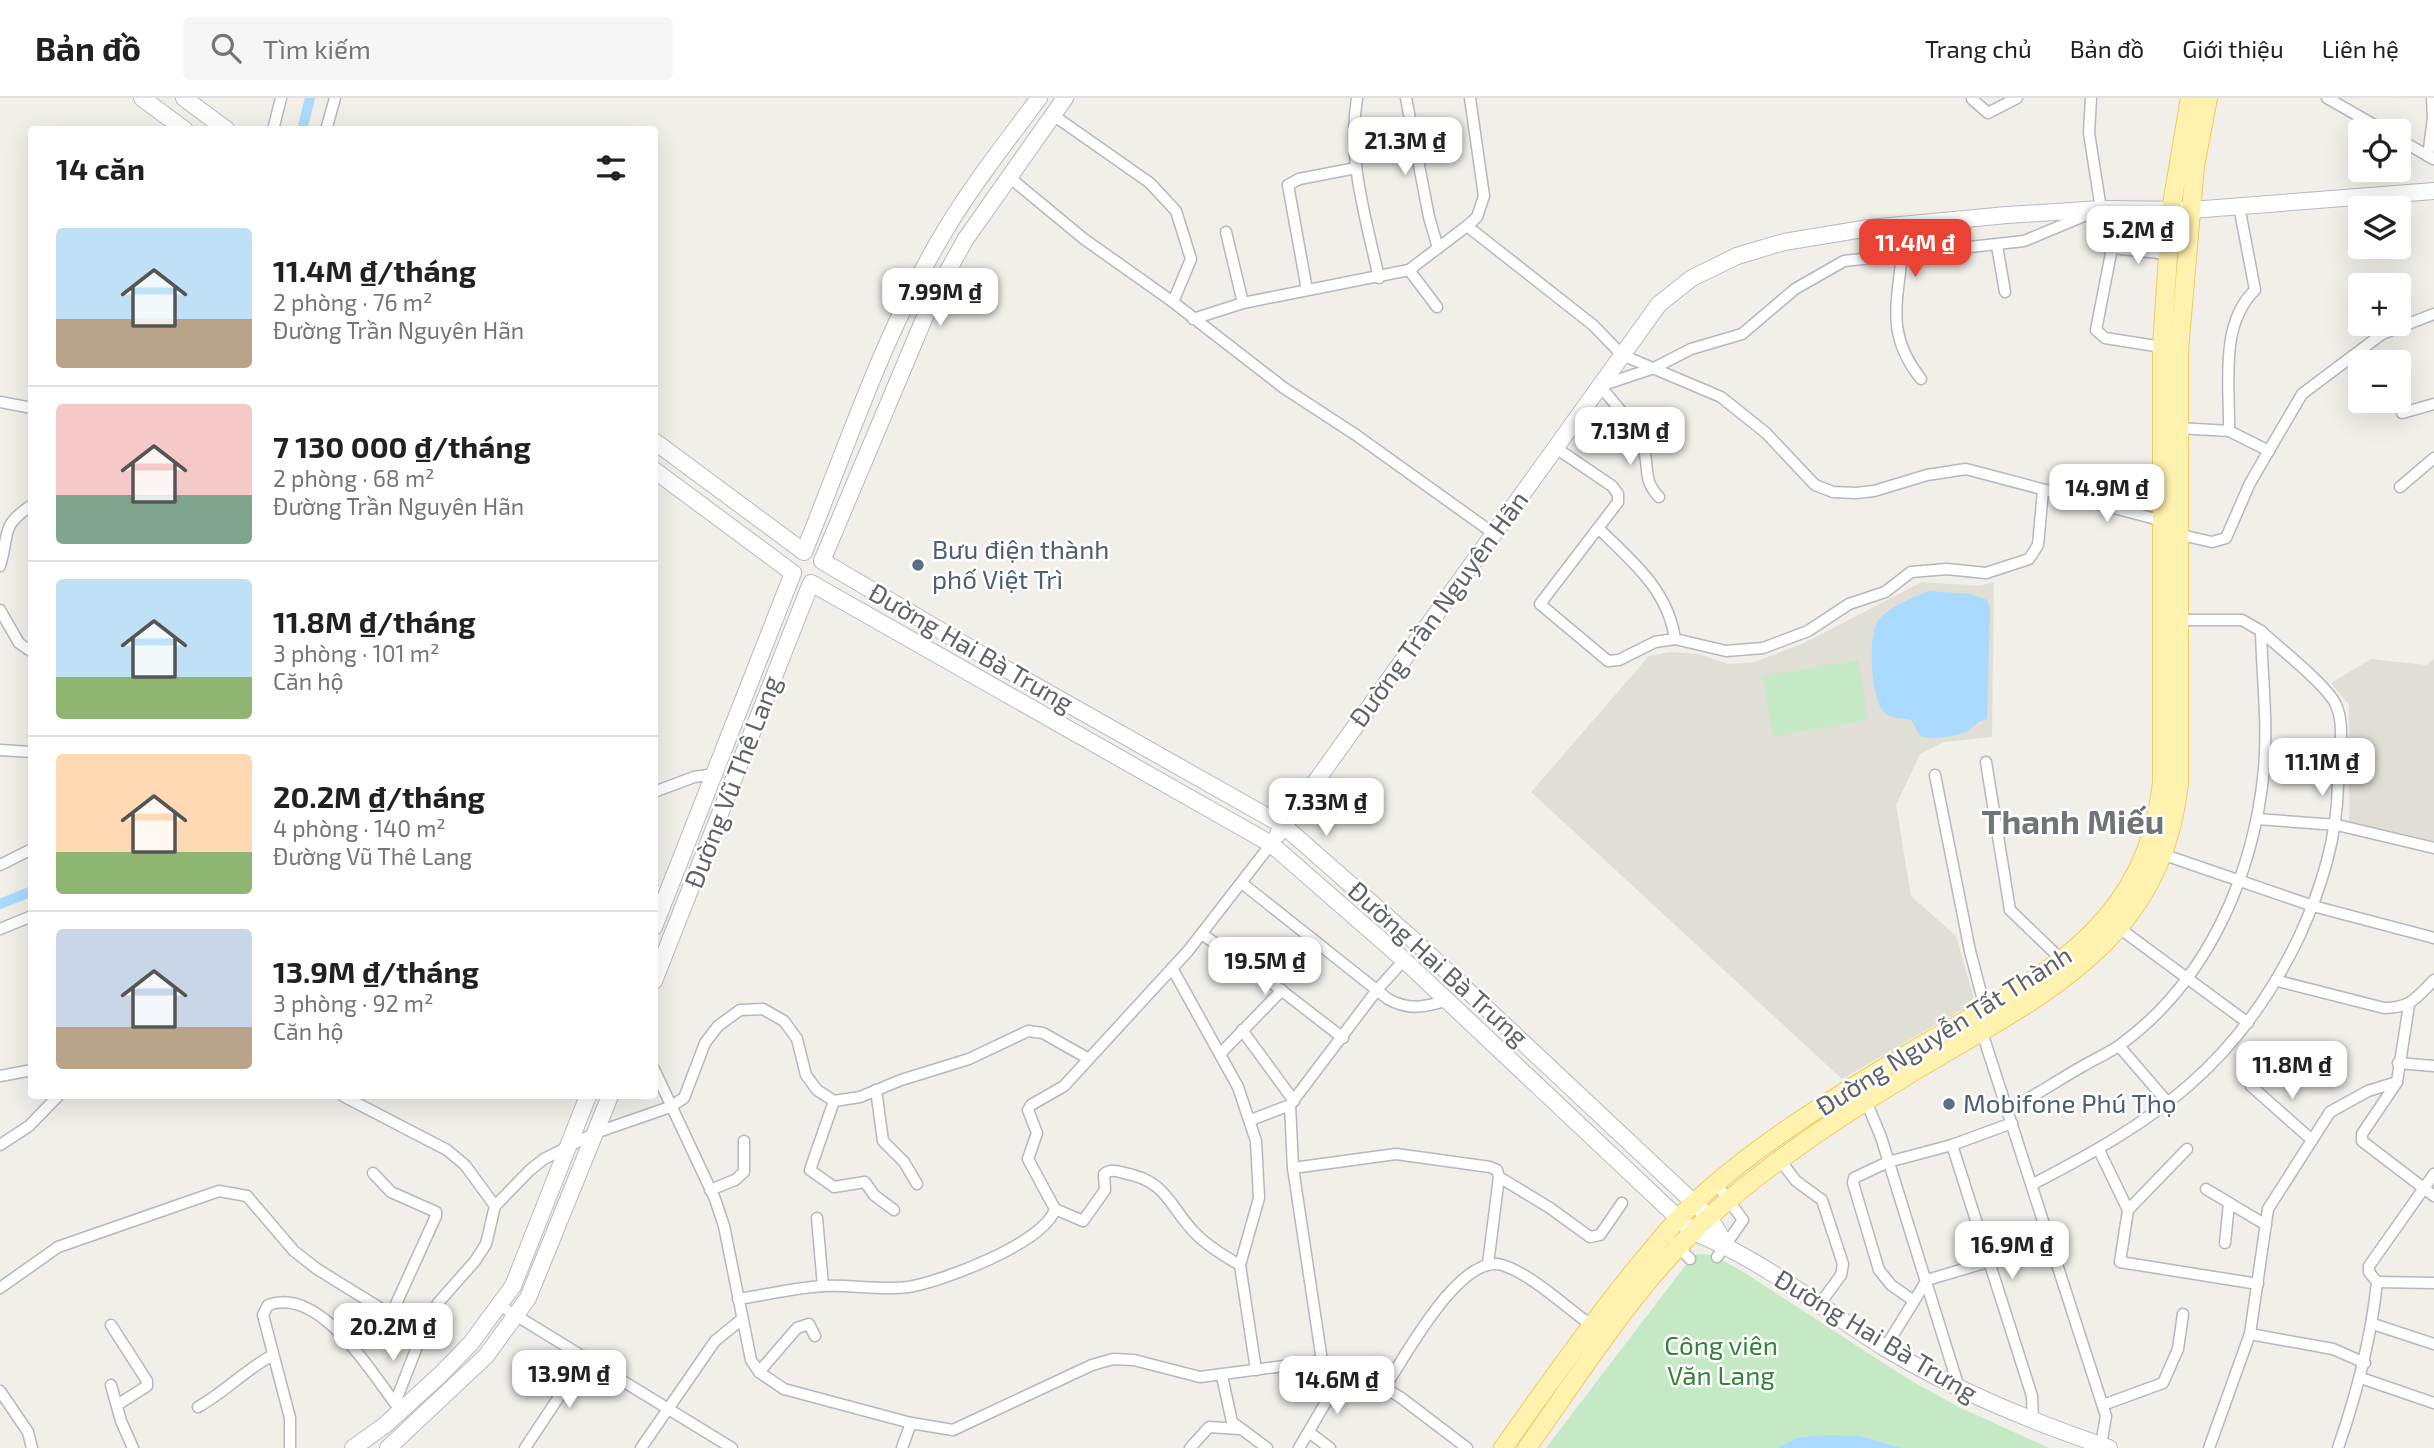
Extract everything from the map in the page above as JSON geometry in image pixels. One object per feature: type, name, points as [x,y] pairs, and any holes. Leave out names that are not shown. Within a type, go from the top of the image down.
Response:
[{"type":"main road","name":"Đường Nguyễn Tất Thành","points":[[2172,526],[2162,348],[2171,210],[2190,98]]},
{"type":"main road","name":"Đường Nguyễn Tất Thành","points":[[1503,1448],[1591,1325],[1694,1202],[1818,1109],[1981,1017],[2072,974],[2119,928],[2148,887],[2155,851],[2179,783],[2169,620],[2179,350],[2195,166],[2208,98]]},
{"type":"main road","name":"Đường Nguyễn Tất Thành","points":[[1527,1448],[1607,1336],[1685,1253],[1693,1232],[1780,1160],[2063,961],[2107,918],[2155,851]]},
{"type":"street","points":[[142,98],[180,126]]},
{"type":"street","points":[[184,98],[222,126]]},
{"type":"street","points":[[274,126],[281,98]]},
{"type":"street","points":[[327,126],[335,98]]},
{"type":"street","points":[[793,573],[794,560],[804,552],[884,354],[943,234],[1039,98]]},
{"type":"street","points":[[658,473],[801,581],[811,583],[822,574],[822,561],[903,363],[962,244],[1065,98]]},
{"type":"street","points":[[1357,98],[1353,135],[1356,168],[1379,278]]},
{"type":"street","points":[[1406,98],[1429,218],[1438,248]]},
{"type":"street","points":[[1193,319],[1243,303],[1409,270],[1467,226],[1477,217],[1484,195],[1470,98]]},
{"type":"street","points":[[1972,99],[1988,113],[2017,98]]},
{"type":"street","points":[[1659,497],[1647,480],[1646,456],[1637,435],[1600,386],[1654,368],[1690,349],[1742,334],[1795,289],[1832,265],[1854,258],[1997,246],[2046,234],[2101,209],[2089,133],[2091,98]]},
{"type":"street","points":[[2327,98],[2364,119]]},
{"type":"street","points":[[2411,146],[2431,158],[2432,98]]},
{"type":"street","points":[[1053,115],[1150,183],[1176,211],[1191,259],[1172,302]]},
{"type":"street","points":[[1307,290],[1288,184],[1299,179],[1356,168]]},
{"type":"street","points":[[1009,177],[1084,239],[1284,388],[1493,533]]},
{"type":"street","name":"Đường Trần Nguyên Hãn","points":[[1271,844],[1659,304],[1678,288],[1722,262],[1759,249],[1820,236],[1915,222],[2101,209],[2191,210],[2434,191]]},
{"type":"street","points":[[2229,431],[2233,330],[2245,299],[2255,290],[2239,206]]},
{"type":"street","points":[[1467,226],[1593,325],[1622,355],[1721,397],[1766,433],[1802,475],[1815,485],[1833,492],[1874,491],[1927,475],[1966,469],[2172,526],[2212,542],[2226,538],[2250,484],[2302,394],[2382,334],[2434,314]]},
{"type":"street","points":[[1226,232],[1243,303]]},
{"type":"street","points":[[943,234],[962,244]]},
{"type":"street","points":[[1997,246],[2006,292]]},
{"type":"street","points":[[2162,348],[2105,338],[2096,330],[2112,248],[2168,254]]},
{"type":"street","points":[[1902,254],[1896,326],[1906,360],[1921,379]]},
{"type":"street","points":[[1409,270],[1437,307]]},
{"type":"street","points":[[0,402],[28,407]]},
{"type":"street","points":[[2402,414],[2434,404]]},
{"type":"street","points":[[2178,428],[2229,431],[2269,451]]},
{"type":"street","points":[[658,444],[804,552],[815,553],[822,561]]},
{"type":"street","points":[[1556,448],[1618,494],[1618,502],[1540,604],[1608,661],[1619,660],[1656,642],[1675,639],[1726,651],[1763,648],[1808,631],[1849,604],[1885,593],[1911,572],[1947,569],[1986,573],[2029,559],[2038,545],[2043,491]]},
{"type":"street","points":[[2400,487],[2434,458]]},
{"type":"street","points":[[0,566],[12,517],[28,507]]},
{"type":"street","points":[[1598,528],[1662,597],[1673,620],[1675,639]]},
{"type":"street","name":"Đường Hai Bà Trưng","points":[[822,561],[1006,670],[1284,826],[1428,953],[1694,1202],[1709,1217],[1721,1251]]},
{"type":"street","name":"Đường Vũ Thê Lang","points":[[658,917],[793,573]]},
{"type":"street","name":"Đường Hai Bà Trưng","points":[[811,583],[1271,844],[1448,1000],[1678,1219],[1721,1251],[1819,1305],[1885,1348],[1959,1388],[2033,1421],[2105,1447]]},
{"type":"street","name":"Đường Vũ Thê Lang","points":[[658,971],[811,583]]},
{"type":"street","points":[[0,610],[19,643],[28,649]]},
{"type":"street","points":[[2033,1184],[2099,1150],[2169,1104],[2221,1058],[2278,981],[2314,906],[2337,825],[2339,714],[2336,704],[2261,631],[2242,620],[2169,620]]},
{"type":"street","points":[[2009,1109],[2119,1046],[2187,978],[2206,950],[2239,882],[2257,819],[2264,766],[2261,631]]},
{"type":"street","points":[[0,750],[28,752]]},
{"type":"street","points":[[1986,762],[2010,910],[2063,961]]},
{"type":"street","points":[[658,790],[694,777],[715,774]]},
{"type":"street","points":[[1935,775],[1981,1017],[2012,1123],[2103,1405],[2107,1426],[2105,1447]]},
{"type":"street","points":[[2257,819],[2337,825],[2434,848]]},
{"type":"street","points":[[1240,1265],[1213,1249],[1194,1232],[1165,1191],[1148,1180],[1130,1174],[1114,1171],[1104,1174],[1105,1190],[1083,1221],[1055,1209],[1028,1159],[1037,1133],[1028,1110],[1040,1099],[1064,1086],[1203,935],[1271,844]]},
{"type":"street","points":[[0,865],[28,851]]},
{"type":"street","points":[[2155,851],[2314,906],[2434,938]]},
{"type":"street","points":[[1243,884],[1388,999],[1407,1007],[1426,1007],[1448,1000]]},
{"type":"street","points":[[0,929],[28,918]]},
{"type":"street","points":[[2119,928],[2248,1023]]},
{"type":"street","points":[[1203,935],[1282,990],[1343,1038]]},
{"type":"street","points":[[1251,1120],[1292,1103],[1377,990],[1404,960]]},
{"type":"street","points":[[1172,968],[1220,1054],[1251,1120],[1260,1173],[1259,1198],[1240,1265],[1256,1370]]},
{"type":"street","points":[[2434,980],[2409,1005],[2397,1082],[2362,1134],[2362,1142],[2434,1196]]},
{"type":"street","points":[[2278,981],[2384,1007],[2409,1005]]},
{"type":"street","points":[[1220,1054],[1282,990]]},
{"type":"street","points":[[398,1407],[422,1334],[438,1303],[475,1261],[486,1244],[495,1206],[544,1159],[595,1133],[670,1107],[689,1091],[705,1044],[718,1026],[740,1010],[763,1009],[784,1021],[797,1039],[806,1075],[817,1090],[834,1101],[969,1059],[1028,1031],[1043,1033],[1089,1059]]},
{"type":"street","points":[[1242,1030],[1292,1103],[1293,1168],[1322,1361]]},
{"type":"street","points":[[2119,1046],[2169,1104]]},
{"type":"street","points":[[2399,1063],[2434,1066]]},
{"type":"street","points":[[0,1076],[28,1071]]},
{"type":"street","points":[[658,1078],[724,1226],[751,1360],[759,1372],[784,1389],[911,1423],[953,1430],[1092,1365],[1113,1359],[1134,1360],[1191,1376],[1222,1376],[1322,1361],[1348,1366],[1385,1387],[1467,1448]]},
{"type":"street","points":[[2209,1448],[2250,1334],[2268,1209],[2330,1112],[2368,1091],[2397,1082]]},
{"type":"street","points":[[2251,1086],[2312,1139]]},
{"type":"street","points":[[876,1090],[883,1141],[904,1162],[917,1184]]},
{"type":"street","points":[[0,1145],[29,1126],[55,1099]]},
{"type":"street","points":[[349,1099],[447,1150],[465,1165],[495,1206]]},
{"type":"street","points":[[353,1448],[471,1343],[513,1286],[587,1099]]},
{"type":"street","points":[[388,1448],[486,1356],[528,1298],[609,1099]]},
{"type":"street","points":[[834,1101],[810,1170],[834,1187],[865,1182],[874,1195],[894,1210]]},
{"type":"street","points":[[1866,1101],[1881,1137],[1959,1388]]},
{"type":"street","points":[[1914,1301],[1891,1285],[1879,1270],[1853,1183],[1859,1174],[1888,1162],[1952,1145],[2012,1123]]},
{"type":"street","points":[[710,1190],[735,1180],[744,1172],[744,1141]]},
{"type":"street","points":[[1952,1145],[2032,1396],[2033,1421]]},
{"type":"street","points":[[2188,1149],[2128,1210],[2119,1259],[2124,1264],[2258,1284]]},
{"type":"street","points":[[2099,1150],[2128,1210]]},
{"type":"street","points":[[1293,1168],[1395,1154],[1497,1170],[1499,1177],[1488,1264]]},
{"type":"street","points":[[1780,1160],[1796,1181],[1822,1200],[1843,1265],[1841,1275],[1819,1305]]},
{"type":"street","points":[[373,1173],[391,1192],[436,1212],[391,1315]]},
{"type":"street","points":[[2338,1448],[2361,1378],[2373,1324],[2377,1282],[2369,1272],[2369,1266],[2434,1174]]},
{"type":"street","points":[[1499,1177],[1550,1208],[1590,1237],[1600,1235],[1622,1203]]},
{"type":"street","points":[[1716,1183],[1743,1220],[1721,1251]]},
{"type":"street","points":[[2206,1189],[2266,1225]]},
{"type":"street","points":[[0,1287],[58,1247],[219,1191],[247,1196],[294,1251],[422,1334]]},
{"type":"street","points":[[2225,1243],[2229,1203]]},
{"type":"street","points":[[738,1299],[823,1286],[904,1288],[929,1283],[976,1266],[1031,1236],[1055,1209]]},
{"type":"street","points":[[817,1218],[823,1286]]},
{"type":"street","points":[[1665,1234],[1685,1253]]},
{"type":"street","points":[[1885,1348],[1927,1280],[2052,1243]]},
{"type":"street","points":[[1385,1387],[1451,1290],[1468,1275],[1488,1264],[1512,1269],[1591,1325]]},
{"type":"street","points":[[2377,1282],[2434,1283]]},
{"type":"street","points":[[290,1448],[289,1418],[263,1315],[268,1305],[280,1300],[299,1304],[313,1311],[344,1338],[398,1407]]},
{"type":"street","points":[[499,1305],[732,1448]]},
{"type":"street","points":[[2103,1405],[2163,1383],[2178,1349],[2183,1314]]},
{"type":"street","points":[[641,1448],[715,1341],[742,1318]]},
{"type":"street","points":[[759,1372],[797,1328],[809,1324],[815,1336]]},
{"type":"street","points":[[2373,1324],[2434,1344]]},
{"type":"street","points":[[111,1325],[147,1381],[147,1386],[117,1405]]},
{"type":"street","points":[[2250,1334],[2333,1349],[2365,1363]]},
{"type":"street","points":[[198,1407],[273,1355]]},
{"type":"street","points":[[526,1448],[586,1356]]},
{"type":"street","points":[[1299,1448],[1348,1366]]},
{"type":"street","points":[[1222,1376],[1228,1413],[1239,1429],[1268,1448]]},
{"type":"street","points":[[2361,1378],[2434,1403]]},
{"type":"street","points":[[111,1385],[133,1448]]},
{"type":"street","points":[[0,1391],[28,1432],[32,1448]]},
{"type":"street","points":[[901,1448],[911,1423]]},
{"type":"street","points":[[1190,1448],[1209,1427],[1239,1429]]},
{"type":"street","points":[[1310,1433],[1331,1448]]},
{"type":"shaded area","points":[[1922,582],[1979,586],[1994,582],[1992,737],[1944,742],[1920,754],[1896,805],[1911,896],[1956,936],[1975,1002],[1842,1079],[1531,792],[1649,656],[1670,652],[1699,654],[1728,664],[1755,662],[1804,643]]},
{"type":"shaded area","points":[[2371,659],[2426,665],[2434,659],[2434,841],[2349,822],[2349,705],[2331,683]]},
{"type":"green space","points":[[1858,660],[1868,720],[1773,736],[1763,676]]},
{"type":"green space","name":"Công viên Văn Lang","points":[[1693,1255],[1714,1255],[1748,1275],[1908,1379],[1959,1407],[2049,1448],[1902,1448],[1860,1436],[1796,1438],[1777,1448],[1546,1448]]},
{"type":"water","points":[[1929,591],[1970,594],[1987,600],[1990,608],[1987,719],[1963,733],[1930,738],[1920,736],[1912,721],[1886,714],[1876,696],[1872,666],[1873,636],[1881,617],[1898,605]]},
{"type":"water","points":[[1860,1436],[1902,1448],[1777,1448],[1796,1438]]},
{"type":"waterway","points":[[303,126],[310,98]]},
{"type":"waterway","points":[[0,904],[28,893]]},
{"type":"place","name":"Bưu điện thành phố Việt Trì","points":[[918,565]]},
{"type":"place","name":"Mobifone Phú Thọ","points":[[1949,1104]]},
{"type":"district","name":"Thanh Miếu","points":[[2073,822]]}]
